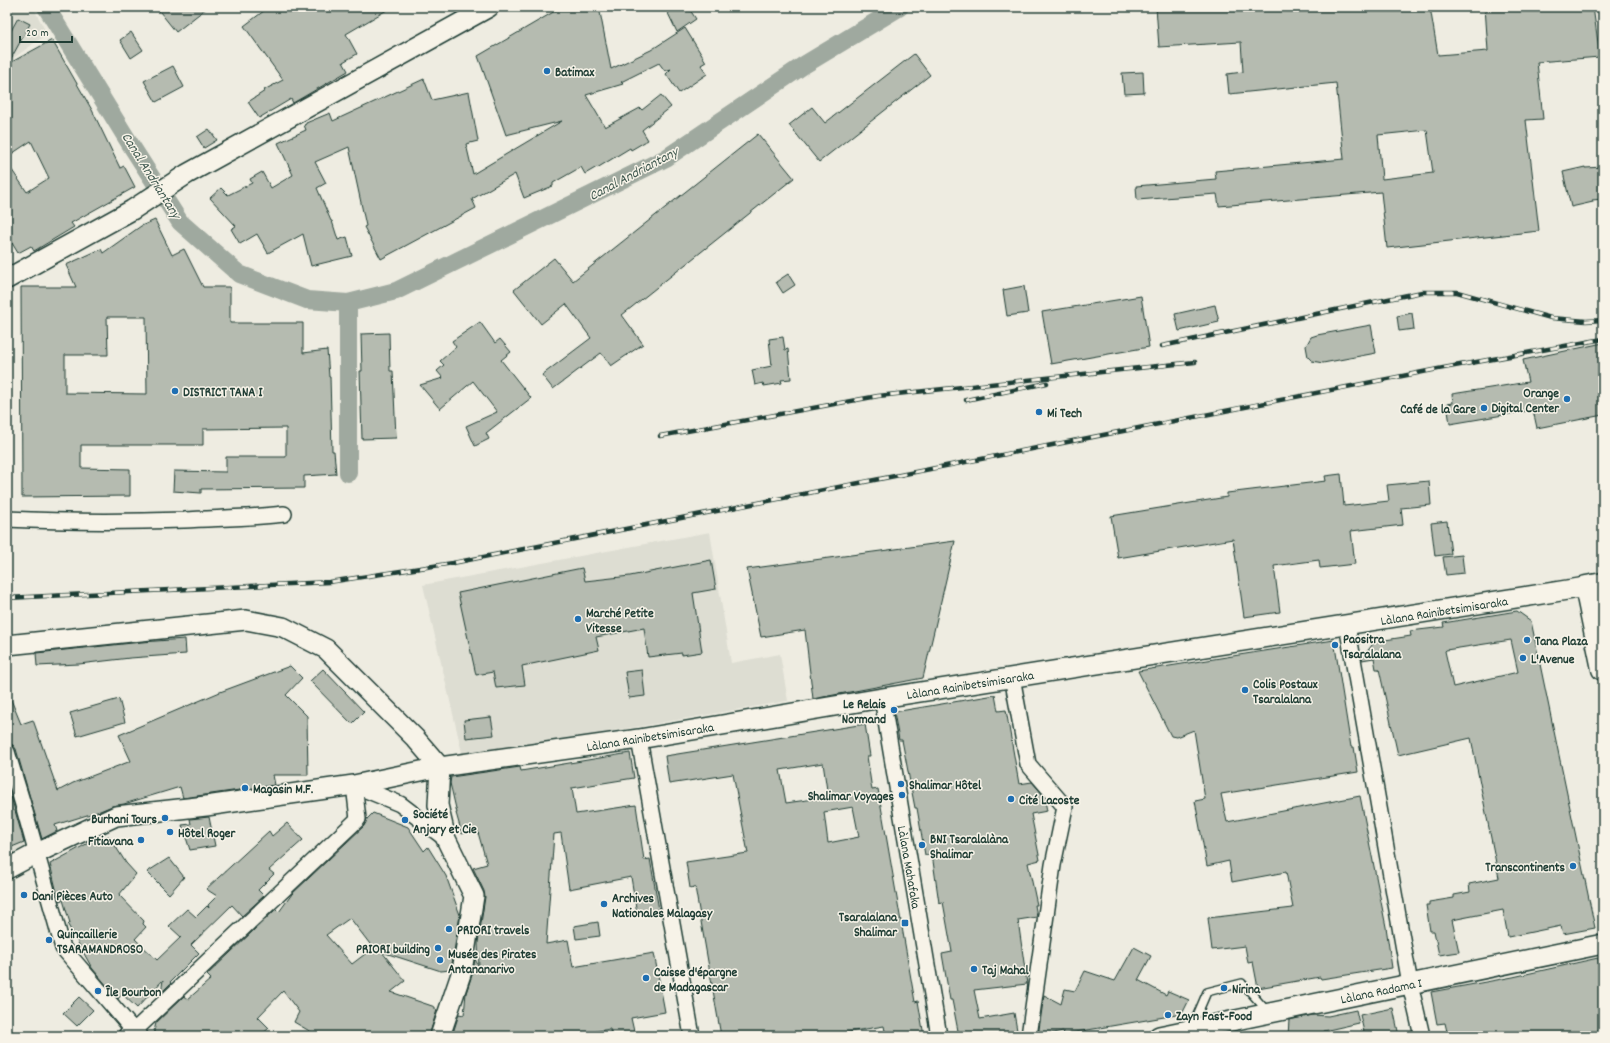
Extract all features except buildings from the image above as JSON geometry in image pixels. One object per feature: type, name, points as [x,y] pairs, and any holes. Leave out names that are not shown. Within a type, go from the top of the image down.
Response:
[{"type":"main road","points":[[1595,586],[1603,669]]},
{"type":"street","points":[[10,275],[132,210],[187,174],[489,7]]},
{"type":"street","points":[[7,519],[62,522],[137,521],[257,517],[284,514]]},
{"type":"street","name":"Làlana Rainibetsimisaraka","points":[[7,869],[37,853],[116,816],[206,806],[354,785],[440,767],[639,739],[1012,677],[1595,586]]},
{"type":"street","points":[[7,645],[246,620],[283,627],[326,649],[415,738],[440,767],[438,806],[446,839],[474,896],[462,971],[440,1036]]},
{"type":"street","points":[[1347,625],[1410,984],[1422,1036]]},
{"type":"street","points":[[1012,677],[1028,764],[1065,807],[1053,865],[1029,1036]]},
{"type":"street","name":"Làlana Mahafaka","points":[[882,698],[939,1036]]},
{"type":"street","points":[[639,739],[692,1036]]},
{"type":"street","points":[[8,758],[37,853],[63,948],[133,1034],[358,819],[354,785],[400,804],[446,839]]},
{"type":"street","name":"Làlana Radama I","points":[[1159,1036],[1187,1032],[1270,1013],[1603,944]]},
{"type":"lane","points":[[1187,1032],[1207,992],[1242,983],[1270,1013]]},
{"type":"shaded area","points":[[7,7],[33,7],[47,34],[15,57],[7,71]]},
{"type":"shaded area","name":"Marché Petite Vitesse","points":[[710,532],[731,663],[780,654],[788,701],[463,757],[423,585]]},
{"type":"shaded area","points":[[7,754],[33,845],[7,858]]},
{"type":"waterway","name":"Canal Andriantany","points":[[46,7],[180,222],[239,274],[307,300],[348,303],[396,291],[666,158],[804,65],[900,7]]},
{"type":"waterway","name":"Canal Andriantany","points":[[348,303],[348,473]]},
{"type":"railway","points":[[1162,346],[1422,292],[1457,292],[1551,318],[1586,321],[1603,320]]},
{"type":"railway","points":[[7,598],[329,582],[453,563],[1438,369],[1603,339]]},
{"type":"railway","points":[[660,436],[878,396],[1195,362]]},
{"type":"railway","points":[[966,400],[1047,383]]},
{"type":"place","name":"Batimax","points":[[547,71]]},
{"type":"place","name":"DISTRICT TANA I","points":[[175,391]]},
{"type":"place","name":"Orange Digital Center","points":[[1567,399]]},
{"type":"place","name":"Café de la Gare","points":[[1484,408]]},
{"type":"place","name":"Mi Tech","points":[[1039,412]]},
{"type":"place","name":"Marché Petite Vitesse","points":[[578,619]]},
{"type":"place","name":"Tana Plaza","points":[[1527,640]]},
{"type":"place","name":"Paositra Tsaralalana","points":[[1335,645]]},
{"type":"place","name":"L'Avenue","points":[[1523,658]]},
{"type":"place","name":"Colis Postaux Tsaralalana","points":[[1245,690]]},
{"type":"place","name":"Le Relais Normand","points":[[894,710]]},
{"type":"place","name":"Shalimar Hôtel","points":[[901,784]]},
{"type":"place","name":"Magasin M.F.","points":[[245,788]]},
{"type":"place","name":"Shalimar Voyages","points":[[902,795]]},
{"type":"place","name":"Cité Lacoste","points":[[1011,799]]},
{"type":"place","name":"Burhani Tours","points":[[165,818]]},
{"type":"place","name":"Société Anjary et Cie","points":[[405,820]]},
{"type":"place","name":"Hôtel Roger","points":[[170,832]]},
{"type":"place","name":"Fitiavana","points":[[141,840]]},
{"type":"place","name":"BNI Tsaralalàna Shalimar","points":[[922,845]]},
{"type":"place","name":"Transcontinents","points":[[1573,866]]},
{"type":"place","name":"Dani Pièces Auto","points":[[24,895]]},
{"type":"place","name":"Archives Nationales Malagasy","points":[[604,904]]},
{"type":"place","name":"Tsaralalana Shalimar","points":[[905,923]]},
{"type":"place","name":"PRIORI travels","points":[[449,929]]},
{"type":"place","name":"Quincaillerie TSARAMANDROSO","points":[[49,940]]},
{"type":"place","name":"PRIORI building","points":[[438,948]]},
{"type":"place","name":"Musée des Pirates Antananarivo","points":[[440,960]]},
{"type":"place","name":"Taj Mahal","points":[[974,969]]},
{"type":"place","name":"Caisse d'épargne de Madagascar","points":[[646,978]]},
{"type":"place","name":"Nirina","points":[[1224,988]]},
{"type":"place","name":"Île Bourbon","points":[[98,991]]},
{"type":"place","name":"Zayn Fast-Food","points":[[1168,1015]]}]
